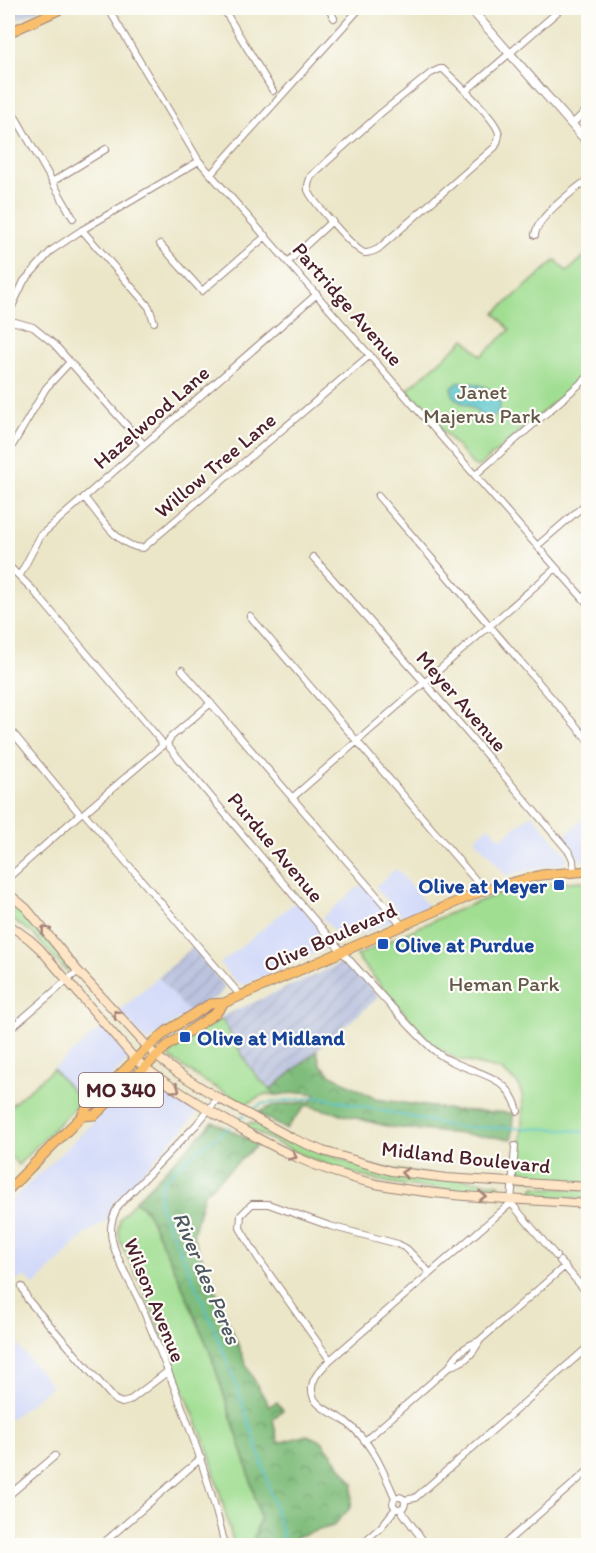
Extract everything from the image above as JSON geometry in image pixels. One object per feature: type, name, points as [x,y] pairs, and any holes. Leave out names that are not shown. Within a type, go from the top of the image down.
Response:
[{"type":"main road","points":[[8,33],[63,8]]},
{"type":"main road","name":"Olive Boulevard","points":[[8,1190],[135,1059],[187,1017],[210,1004],[224,1003],[484,890],[541,875],[588,871]]},
{"type":"main road","name":"Midland Boulevard","points":[[8,893],[26,908],[78,971],[156,1056],[218,1098],[292,1138],[323,1151],[391,1171],[447,1178],[588,1187]]},
{"type":"main road","name":"Midland Boulevard","points":[[8,924],[29,939],[135,1059],[145,1067],[241,1129],[308,1163],[373,1183],[441,1193],[511,1201],[588,1204]]},
{"type":"main road","name":"Olive Boulevard","points":[[82,1116],[95,1114],[179,1036],[216,1013],[224,1003]]},
{"type":"street","name":"Partridge Avenue","points":[[108,8],[199,161],[588,604]]},
{"type":"street","points":[[223,8],[273,91]]},
{"type":"street","points":[[328,8],[334,18]]},
{"type":"street","points":[[211,174],[360,8]]},
{"type":"street","points":[[470,8],[588,143]]},
{"type":"street","points":[[466,91],[562,8]]},
{"type":"street","points":[[443,69],[466,91],[496,126],[499,135],[495,147],[378,249],[362,252],[350,243],[332,221],[309,191],[308,184],[318,170],[381,113],[431,73],[443,69]]},
{"type":"street","points":[[8,104],[74,218]]},
{"type":"street","points":[[572,124],[588,109]]},
{"type":"street","points":[[52,182],[106,149]]},
{"type":"street","points":[[8,315],[24,281],[41,261],[65,240],[199,161]]},
{"type":"street","points":[[535,235],[535,230],[545,216],[588,179]]},
{"type":"street","points":[[289,261],[332,221]]},
{"type":"street","points":[[82,230],[149,307],[154,322]]},
{"type":"street","points":[[160,244],[202,291],[266,236]]},
{"type":"street","name":"Hazelwood Lane","points":[[20,575],[40,535],[317,294]]},
{"type":"street","points":[[8,320],[33,327],[54,344],[144,445]]},
{"type":"street","name":"Willow Tree Lane","points":[[84,497],[120,539],[134,548],[143,548],[370,355]]},
{"type":"street","points":[[8,453],[46,388],[70,362]]},
{"type":"street","points":[[475,475],[588,377]]},
{"type":"street","points":[[378,496],[588,740]]},
{"type":"street","points":[[537,546],[588,502]]},
{"type":"street","name":"Meyer Avenue","points":[[313,557],[424,682],[570,853],[574,872]]},
{"type":"street","name":"Purdue Avenue","points":[[8,565],[20,575],[344,952],[431,1048],[449,1060],[500,1082],[515,1099],[518,1111]]},
{"type":"street","points":[[292,798],[556,568]]},
{"type":"street","points":[[250,616],[484,890]]},
{"type":"street","points":[[182,670],[402,925]]},
{"type":"street","points":[[8,878],[211,703]]},
{"type":"street","points":[[8,727],[240,995]]},
{"type":"street","points":[[8,1031],[78,971]]},
{"type":"street","name":"Wilson Avenue","points":[[218,1098],[119,1205],[111,1226],[114,1247],[142,1307],[201,1458],[225,1545]]},
{"type":"street","points":[[427,1545],[393,1504],[395,1498],[380,1462],[366,1440],[344,1420],[316,1402],[312,1389],[317,1374],[330,1360],[511,1201],[515,1146]]},
{"type":"street","points":[[511,1201],[588,1293]]},
{"type":"street","points":[[330,1360],[258,1258],[240,1228],[241,1215],[244,1210],[256,1203],[268,1204],[330,1226],[398,1244],[407,1249],[430,1273]]},
{"type":"street","points":[[366,1440],[450,1366],[454,1358],[467,1345],[479,1341],[560,1261]]},
{"type":"street","points":[[22,1287],[28,1300],[115,1400],[122,1403],[129,1401],[167,1372]]},
{"type":"street","points":[[395,1498],[399,1497],[404,1500],[415,1498],[588,1347]]},
{"type":"street","points":[[8,1496],[55,1456]]},
{"type":"street","points":[[100,1545],[201,1458]]},
{"type":"street","points":[[502,1545],[588,1471]]},
{"type":"street","points":[[359,1545],[404,1506],[404,1500]]},
{"type":"shaded area","points":[[8,8],[42,8],[8,24]]},
{"type":"shaded area","points":[[532,814],[566,854],[567,860],[563,863],[506,875],[475,839],[489,826],[501,839]]},
{"type":"shaded area","points":[[588,815],[588,863],[586,863],[579,859],[563,837]]},
{"type":"shaded area","points":[[396,869],[428,906],[402,916],[375,887]]},
{"type":"shaded area","points":[[363,883],[392,919],[390,922],[344,941],[322,918]]},
{"type":"shaded area","points":[[296,901],[332,943],[329,947],[244,985],[237,983],[220,964]]},
{"type":"shaded area","points":[[193,947],[225,987],[218,996],[188,1012],[158,977]]},
{"type":"shaded area","points":[[344,962],[349,964],[379,997],[270,1090],[243,1058],[221,1017]]},
{"type":"shaded area","points":[[158,977],[188,1012],[146,1041],[119,1011]]},
{"type":"shaded area","points":[[103,1026],[130,1058],[84,1104],[53,1069]]},
{"type":"shaded area","points":[[145,1073],[197,1110],[196,1115],[111,1205],[106,1221],[85,1234],[34,1286],[28,1278],[22,1277],[8,1288],[8,1204]]},
{"type":"shaded area","points":[[8,1334],[52,1386],[8,1421]]},
{"type":"green space","name":"Janet Majerus Park","points":[[588,253],[588,373],[480,466],[474,466],[407,390],[465,339],[481,356],[510,330],[495,313],[556,260],[567,272]]},
{"type":"green space","name":"Heman Park","points":[[588,881],[588,1183],[519,1178],[523,1107],[522,1094],[517,1083],[501,1070],[456,1059],[431,1044],[356,956],[471,904],[512,890],[537,885]]},
{"type":"green space","points":[[8,899],[23,912],[70,966],[70,970],[65,970],[32,933],[8,917]]},
{"type":"green space","points":[[222,1019],[252,1070],[277,1095],[265,1094],[246,1104],[204,1081],[170,1058],[171,1052],[191,1036]]},
{"type":"green space","points":[[317,1051],[320,1064],[333,1076],[376,1099],[453,1110],[513,1113],[512,1139],[390,1127],[306,1105],[286,1129],[257,1113],[272,1106],[312,1101],[316,1094],[303,1092],[277,1095],[270,1090]]},
{"type":"green space","points":[[53,1069],[81,1101],[18,1165],[8,1153],[8,1108]]},
{"type":"green space","points":[[213,1122],[258,1144],[204,1193],[193,1236],[248,1369],[269,1406],[277,1402],[283,1410],[273,1419],[278,1443],[307,1435],[322,1441],[353,1483],[351,1507],[333,1526],[295,1537],[296,1545],[254,1545],[253,1541],[260,1518],[247,1466],[210,1352],[181,1283],[146,1210],[135,1201]]},
{"type":"green space","points":[[251,1122],[353,1164],[499,1184],[501,1190],[497,1194],[457,1191],[391,1183],[353,1174],[280,1144],[245,1126]]},
{"type":"green space","points":[[534,1187],[588,1190],[588,1199],[534,1195],[532,1190]]},
{"type":"green space","points":[[135,1201],[146,1210],[181,1283],[210,1352],[247,1466],[260,1518],[253,1541],[254,1545],[234,1545],[209,1453],[145,1293],[121,1244],[118,1230],[120,1219]]},
{"type":"water","points":[[459,382],[481,386],[495,393],[499,398],[498,413],[491,418],[484,418],[472,408],[458,401],[453,396],[452,388]]},
{"type":"waterway","name":"River des Peres","points":[[249,1113],[261,1104],[320,1097],[456,1127],[588,1132]]},
{"type":"waterway","name":"River des Peres","points":[[234,1123],[244,1116]]},
{"type":"waterway","name":"River des Peres","points":[[230,1127],[193,1154],[167,1178],[160,1190],[160,1207],[191,1274],[232,1375],[256,1443],[285,1546]]},
{"type":"place","name":"Olive at Meyer","points":[[559,885]]},
{"type":"place","name":"Olive at Purdue","points":[[383,944]]},
{"type":"place","name":"Olive at Midland","points":[[185,1037]]}]
